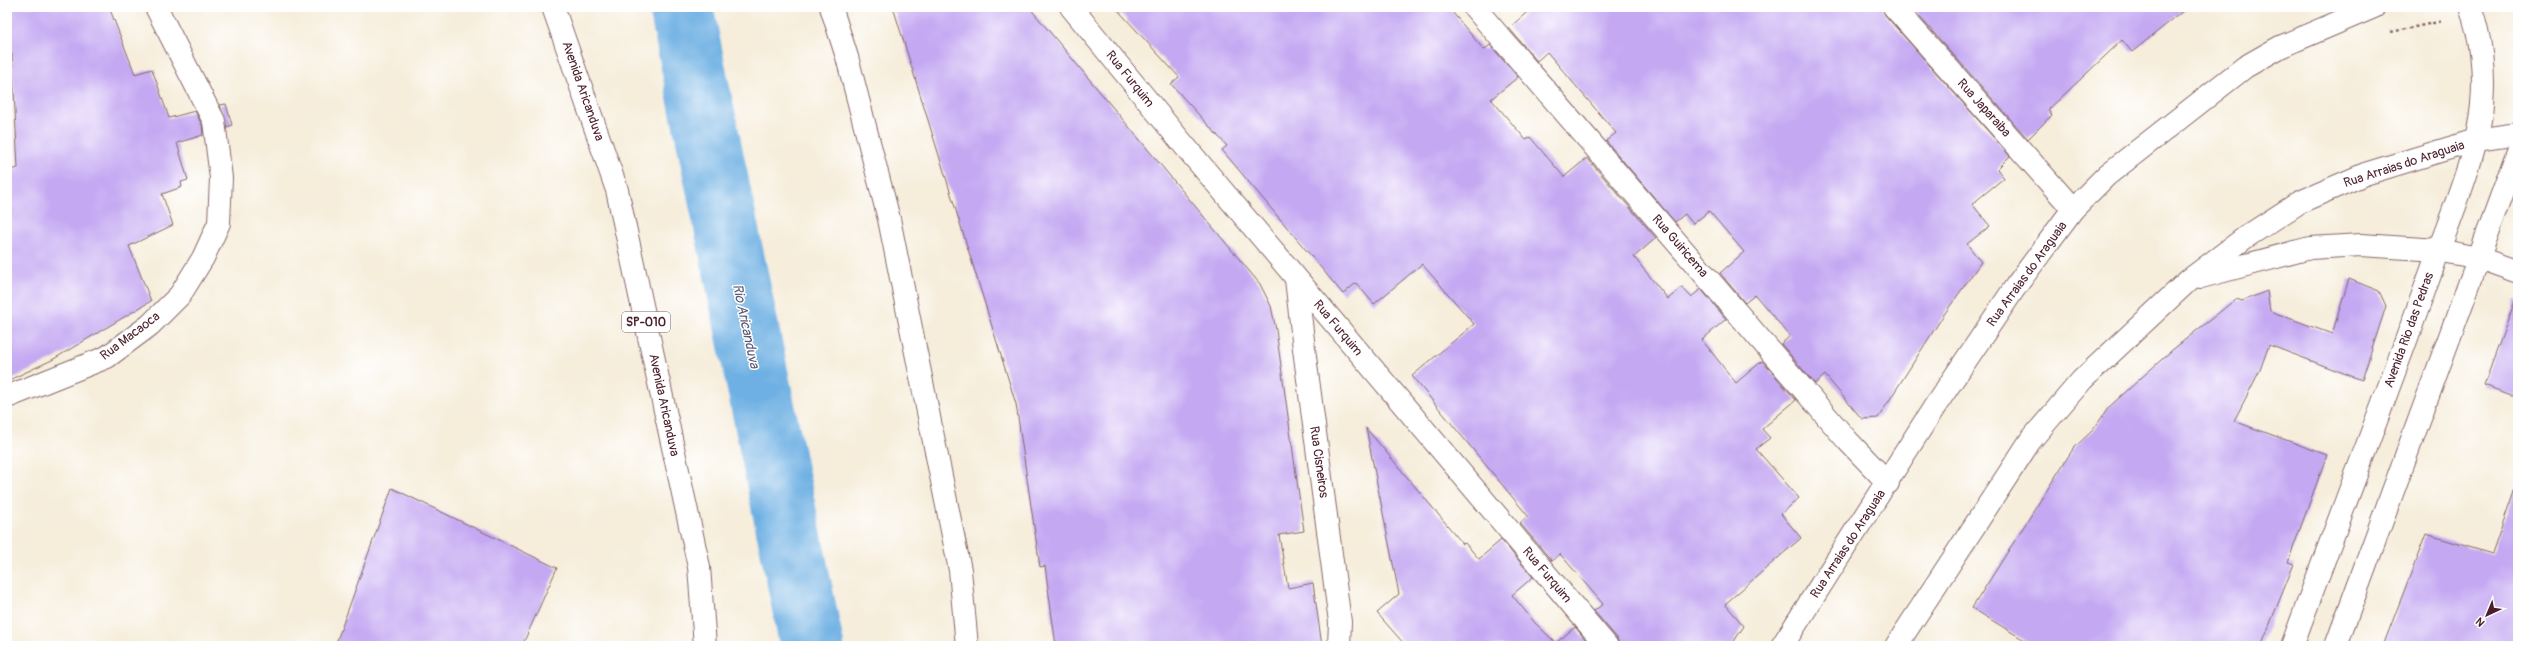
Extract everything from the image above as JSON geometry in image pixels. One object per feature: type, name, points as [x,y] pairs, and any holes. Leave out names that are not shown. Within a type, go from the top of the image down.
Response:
[{"type":"main road","name":"Rua Macaoca","points":[[7,397],[107,357],[150,325],[180,295],[203,258],[219,223],[221,178],[214,121],[156,7]]},
{"type":"main road","name":"Avenida Aricanduva","points":[[553,7],[617,190],[699,567],[705,646]]},
{"type":"main road","points":[[831,7],[847,57],[889,219],[960,570],[967,646]]},
{"type":"main road","name":"Rua Furquim","points":[[1071,7],[1296,279],[1607,646]]},
{"type":"main road","name":"Rua Guiricema","points":[[1474,7],[1847,440],[1888,483]]},
{"type":"main road","name":"Rua Japaraiba","points":[[1894,7],[2073,209]]},
{"type":"main road","points":[[2310,34],[2330,7]]},
{"type":"main road","name":"Rua Arraias do Araguaia","points":[[1782,646],[1888,483],[1935,406],[2016,286],[2073,209],[2107,175],[2244,67],[2310,34],[2374,7]]},
{"type":"main road","name":"Avenida Rio das Pedras","points":[[2292,646],[2438,250],[2476,140],[2482,104],[2482,67],[2476,22],[2470,7]]},
{"type":"main road","name":"Rua Arraias do Araguaia","points":[[1896,646],[2030,441],[2082,380],[2189,280],[2246,237],[2300,202],[2365,174],[2476,140],[2518,134]]},
{"type":"main road","points":[[2336,646],[2518,151]]},
{"type":"main road","points":[[2189,280],[2310,248],[2361,246],[2438,250],[2479,258],[2518,272]]},
{"type":"main road","name":"Rua Cisneiros","points":[[1296,279],[1340,622],[1340,646]]},
{"type":"path","points":[[2386,34],[2431,23]]},
{"type":"building","points":[[10,7],[109,7],[135,74],[152,69],[169,118],[195,111],[202,125],[203,135],[177,143],[188,180],[181,182],[182,187],[162,194],[173,225],[129,246],[151,301],[52,360],[7,381],[7,171],[18,168],[12,54],[7,53],[7,14],[11,14]]},
{"type":"building","points":[[893,7],[1029,7],[1260,284],[1271,306],[1276,330],[1304,531],[1279,535],[1288,588],[1313,583],[1322,646],[1056,646],[1045,566],[1040,567],[1016,404]]},
{"type":"building","points":[[1115,7],[1448,7],[1484,50],[1490,45],[1518,77],[1491,99],[1526,140],[1530,137],[1564,177],[1587,158],[1656,238],[1634,257],[1668,299],[1682,287],[1691,297],[1701,289],[1726,319],[1702,340],[1736,383],[1762,361],[1796,400],[1762,429],[1770,438],[1756,449],[1799,498],[1781,514],[1801,538],[1725,604],[1744,626],[1731,646],[1619,646],[1617,638],[1594,611],[1603,604],[1560,554],[1552,561],[1520,523],[1528,516],[1412,376],[1474,324],[1422,264],[1374,304],[1356,283],[1343,294],[1222,150],[1227,146],[1171,84],[1179,77]]},
{"type":"building","points":[[1533,7],[1882,7],[1885,15],[2010,156],[1997,169],[2004,178],[1972,204],[1990,226],[1967,244],[1981,262],[1943,316],[1878,418],[1862,419],[1825,375],[1815,384],[1781,344],[1790,336],[1755,295],[1745,303],[1720,273],[1744,252],[1709,211],[1693,224],[1685,214],[1675,222],[1606,141],[1616,133],[1547,52],[1537,61],[1509,28]]},
{"type":"building","points":[[1911,7],[2188,7],[2132,52],[2122,40],[2048,110],[2052,115],[2028,139]]},
{"type":"building","points":[[226,104],[232,125],[227,127],[220,105]]},
{"type":"building","points":[[2349,279],[2379,291],[2386,306],[2362,380],[2269,345],[2260,370],[2234,421],[2327,455],[2288,562],[2294,564],[2261,646],[2034,646],[1972,608],[2073,449],[2093,430],[2109,407],[2171,351],[2236,299],[2242,301],[2267,291],[2270,311],[2332,334]]},
{"type":"building","points":[[2515,301],[2518,301],[2518,398],[2484,385]]},
{"type":"building","points":[[1366,428],[1463,544],[1465,543],[1479,559],[1501,540],[1533,577],[1512,595],[1535,623],[1556,643],[1575,627],[1591,646],[1406,646],[1377,613],[1399,594]]},
{"type":"building","points":[[392,488],[557,568],[522,646],[335,646]]},
{"type":"building","points":[[2514,491],[2518,492],[2518,646],[2383,646],[2426,534],[2492,554]]},
{"type":"waterway","name":"Rio Aricanduva","points":[[681,7],[812,646]]}]
